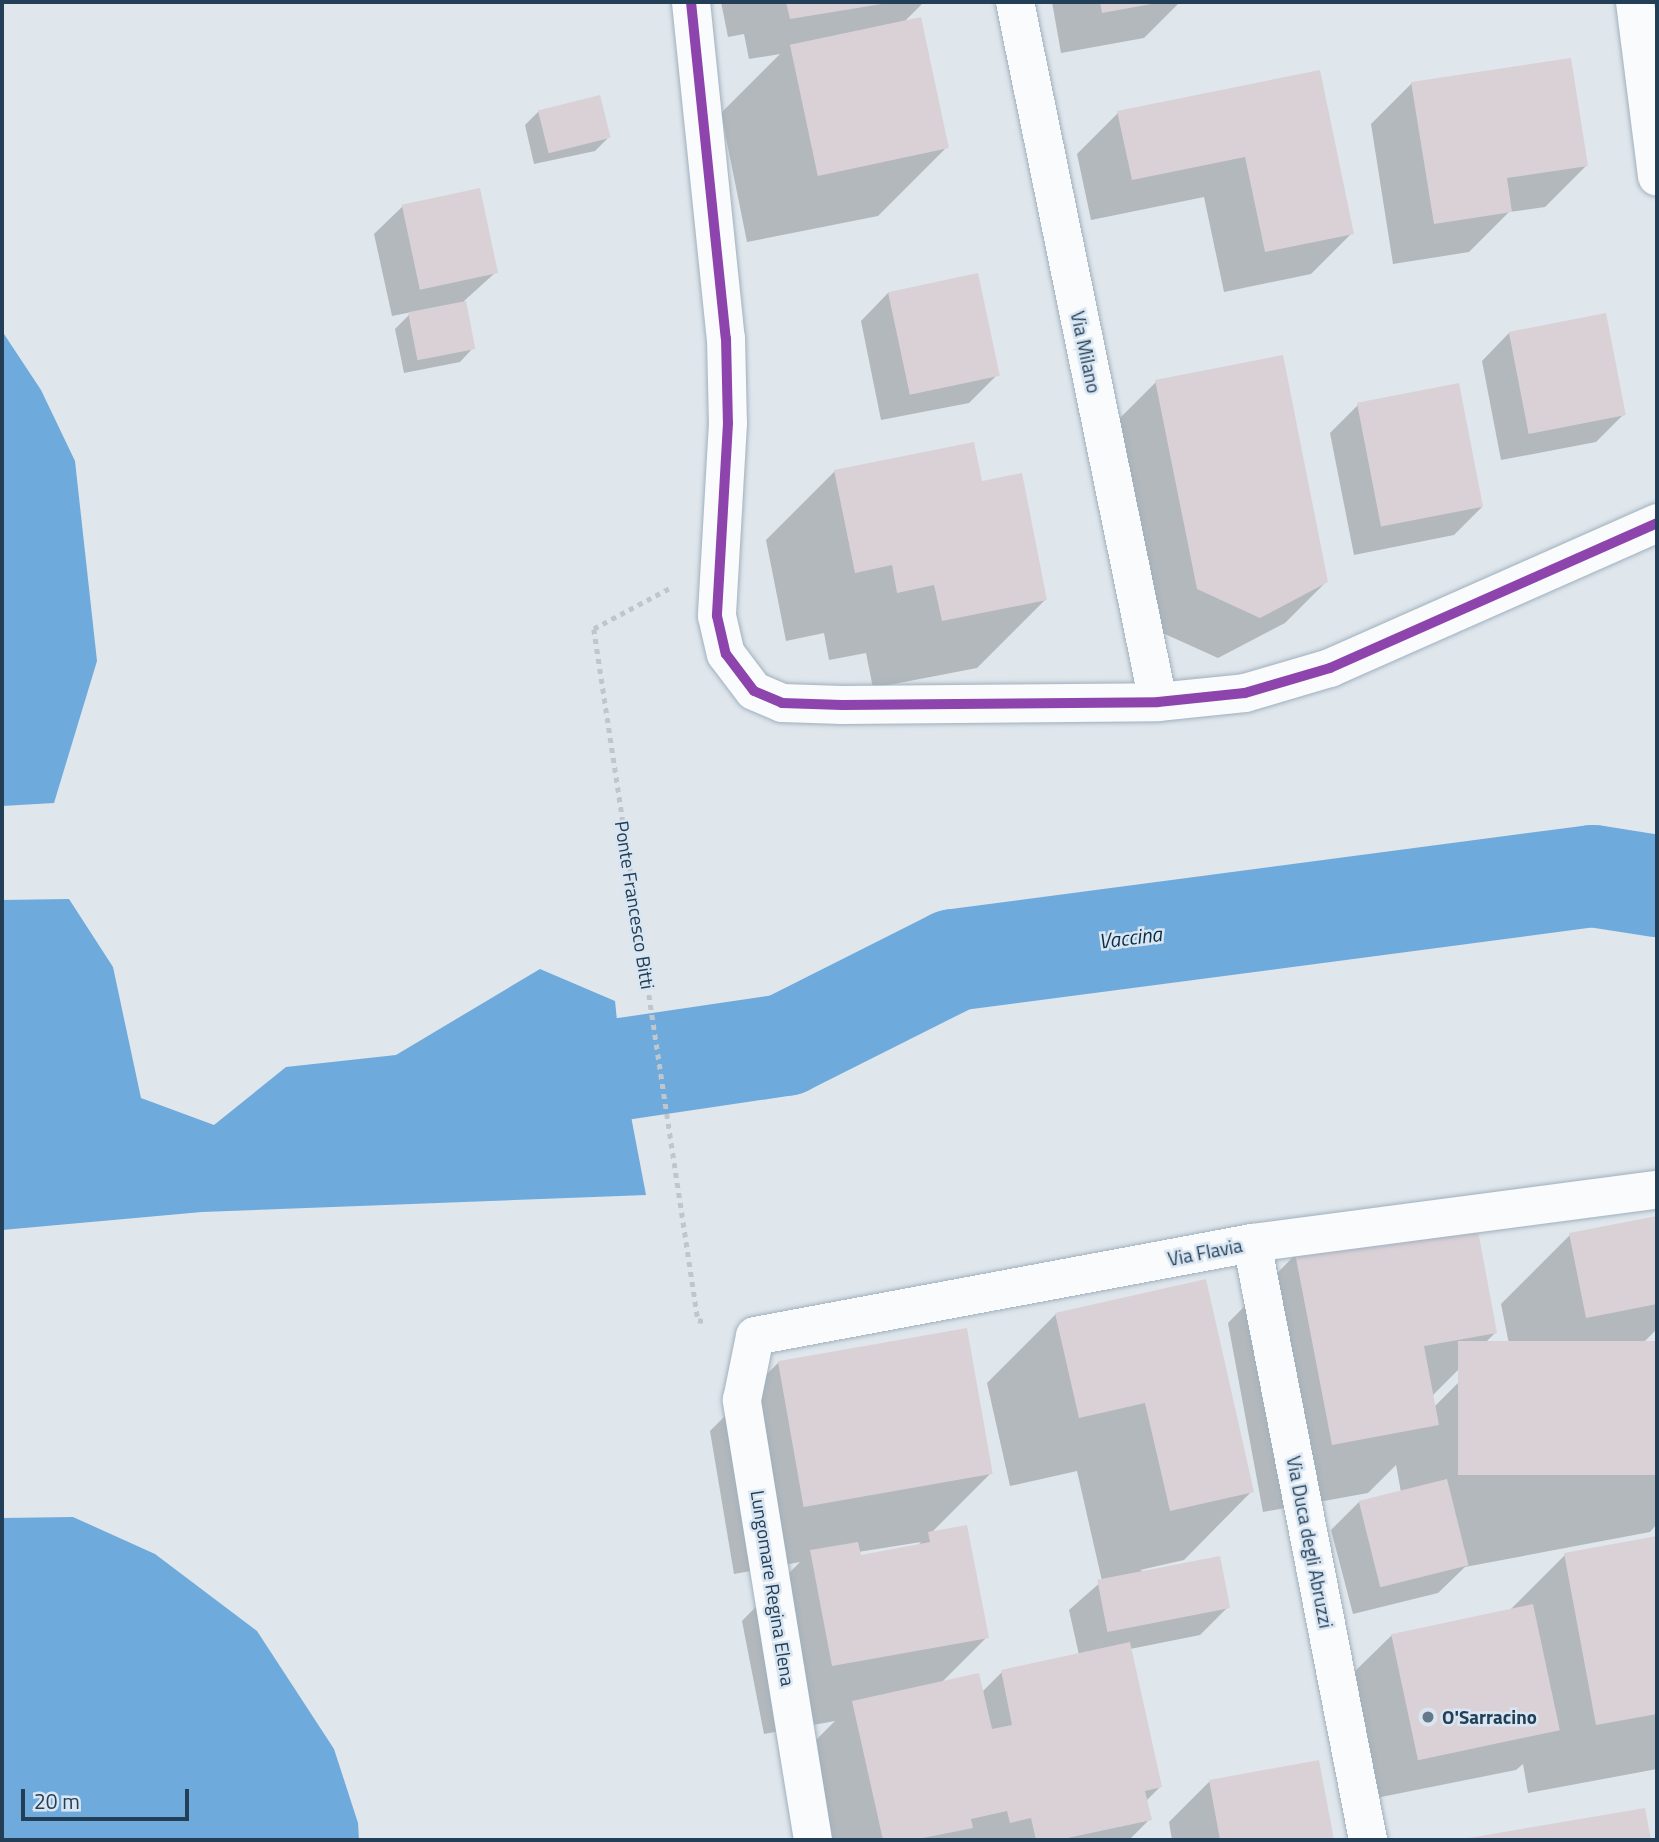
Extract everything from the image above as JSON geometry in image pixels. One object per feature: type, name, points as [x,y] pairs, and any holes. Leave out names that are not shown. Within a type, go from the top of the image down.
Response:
[{"type":"street","points":[[691,2],[726,338],[728,423],[717,616],[734,669],[754,691],[782,703],[1158,702],[1232,696],[1301,678],[1657,523]]},
{"type":"street","name":"Via Milano","points":[[1015,2],[1158,702]]},
{"type":"street","points":[[1635,2],[1657,177]]},
{"type":"street","name":"Via Flavia","points":[[755,1336],[1252,1243],[1657,1190]]},
{"type":"street","name":"Via Duca degli Abruzzi","points":[[1252,1243],[1368,1840]]},
{"type":"street","name":"Lungomare Regina Elena","points":[[755,1336],[742,1400],[813,1840]]},
{"type":"path","name":"Ponte Francesco Bitti","points":[[698,1320],[594,629],[719,562]]},
{"type":"water","points":[[2,331],[41,390],[75,461],[97,661],[54,803],[2,806]]},
{"type":"water","points":[[69,899],[113,967],[141,1098],[214,1125],[286,1067],[396,1055],[540,969],[615,1001],[622,1069],[646,1195],[202,1212],[2,1230],[2,900]]},
{"type":"water","points":[[73,1517],[155,1554],[257,1631],[334,1749],[358,1823],[359,1840],[2,1840],[2,1518]]},
{"type":"building","points":[[786,2],[888,2],[888,3],[790,19]]},
{"type":"building","points":[[1100,2],[1157,2],[1157,3],[1102,13]]},
{"type":"building","points":[[921,17],[949,148],[818,176],[790,45]]},
{"type":"building","points":[[1571,58],[1588,166],[1507,178],[1512,212],[1434,224],[1411,82]]},
{"type":"building","points":[[1320,70],[1354,234],[1265,252],[1245,157],[1132,180],[1117,111]]},
{"type":"building","points":[[600,95],[611,138],[549,153],[538,110]]},
{"type":"building","points":[[480,188],[498,273],[420,290],[402,205]]},
{"type":"building","points":[[978,273],[1000,376],[910,395],[888,292]]},
{"type":"building","points":[[466,301],[475,349],[417,360],[408,312]]},
{"type":"building","points":[[1606,313],[1626,415],[1529,434],[1509,332]]},
{"type":"building","points":[[1283,355],[1328,582],[1260,618],[1197,589],[1155,380]]},
{"type":"building","points":[[1459,383],[1483,507],[1381,527],[1357,403]]},
{"type":"building","points":[[974,442],[982,481],[1022,473],[1047,600],[942,621],[934,585],[897,593],[892,565],[855,573],[834,470]]},
{"type":"building","points":[[1657,1216],[1657,1304],[1586,1318],[1569,1233]]},
{"type":"building","points":[[1476,1220],[1497,1333],[1424,1346],[1439,1425],[1332,1445],[1295,1253]]},
{"type":"building","points":[[1206,1279],[1254,1492],[1170,1511],[1145,1403],[1079,1418],[1055,1313]]},
{"type":"building","points":[[967,1328],[993,1474],[804,1507],[778,1361]]},
{"type":"building","points":[[1458,1341],[1657,1341],[1657,1475],[1458,1475]]},
{"type":"building","points":[[1447,1479],[1469,1565],[1380,1587],[1359,1501]]},
{"type":"building","points":[[967,1525],[989,1638],[832,1666],[810,1550],[858,1542],[861,1555],[930,1542],[928,1532]]},
{"type":"building","points":[[1657,1536],[1657,1714],[1596,1725],[1564,1553]]},
{"type":"building","points":[[1220,1556],[1230,1608],[1107,1632],[1097,1580]]},
{"type":"building","points":[[1533,1604],[1560,1730],[1418,1760],[1391,1634]]},
{"type":"building","points":[[1130,1642],[1162,1787],[1145,1791],[1152,1820],[1058,1840],[1036,1840],[1031,1818],[1010,1823],[1007,1811],[971,1819],[973,1828],[913,1840],[883,1840],[852,1701],[979,1673],[992,1729],[1012,1725],[1001,1670]]},
{"type":"building","points":[[1319,1760],[1334,1840],[1220,1840],[1209,1780]]},
{"type":"building","points":[[1645,1808],[1651,1840],[1463,1840],[1463,1839]]},
{"type":"waterway","name":"Vaccina","points":[[622,1069],[785,1045],[954,960],[1593,876],[1657,886]]},
{"type":"transit line","points":[[691,2],[726,338],[728,423],[717,616],[726,654],[754,691],[782,703],[842,705],[1158,702],[1245,693],[1330,668],[1657,523]]},
{"type":"place","name":"O'Sarracino","points":[[1428,1717]]}]
